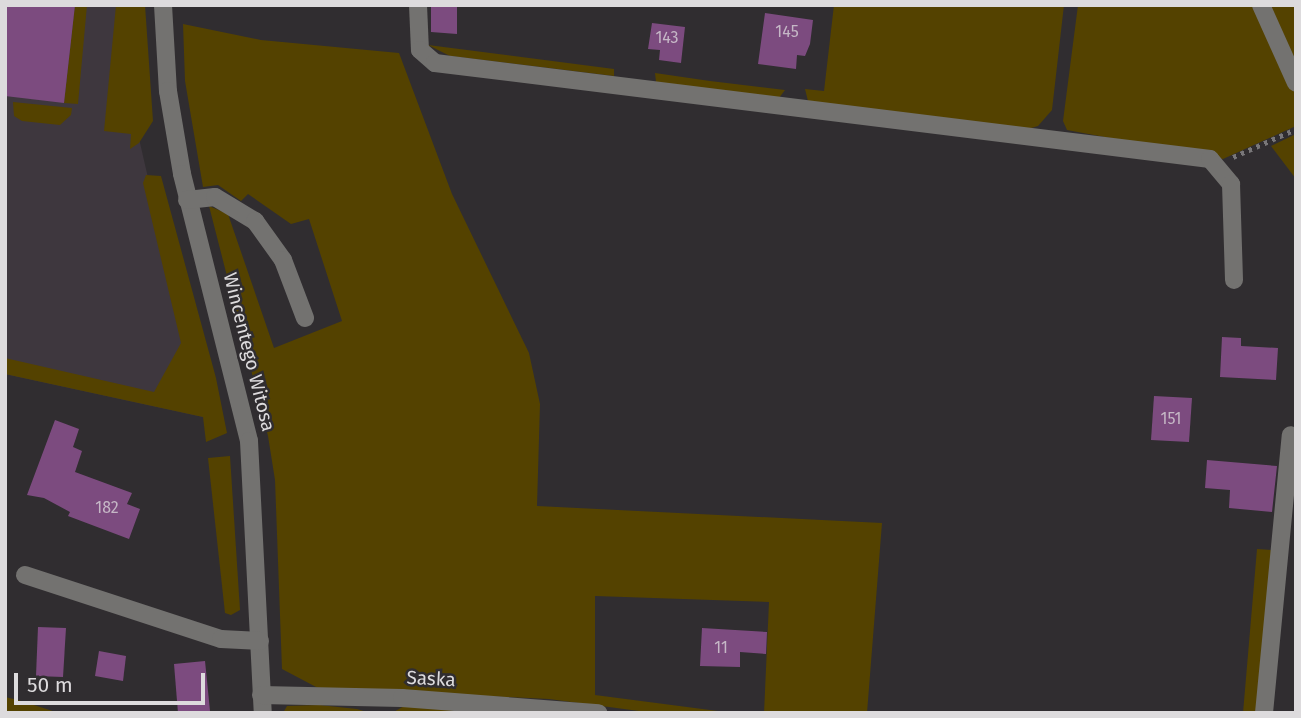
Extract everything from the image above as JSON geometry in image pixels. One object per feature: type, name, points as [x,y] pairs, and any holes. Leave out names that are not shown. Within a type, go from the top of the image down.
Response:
[{"type":"street","name":"Wincentego Witosa","points":[[163,5],[168,91],[187,200],[249,441],[262,704]]},
{"type":"street","points":[[418,5],[420,50],[435,63],[1197,156],[1217,165],[1231,184],[1234,200],[1234,280]]},
{"type":"street","points":[[1261,5],[1296,83]]},
{"type":"street","points":[[187,200],[215,197],[255,221],[283,260],[305,318]]},
{"type":"street","points":[[1265,713],[1291,435]]},
{"type":"street","points":[[25,575],[220,639],[260,641]]},
{"type":"street","name":"Saska","points":[[262,704],[402,698],[598,713]]},
{"type":"path","points":[[1217,165],[1296,130]]},
{"type":"shaded area","points":[[5,5],[133,5],[129,95],[203,417],[5,374]]},
{"type":"shaded area","points":[[75,5],[87,5],[78,104],[64,103]]},
{"type":"shaded area","points":[[116,5],[145,5],[153,121],[139,143],[130,149],[131,134],[104,131]]},
{"type":"shaded area","points":[[834,5],[1064,5],[1052,110],[1038,126],[1028,129],[808,101],[805,89],[824,91]]},
{"type":"shaded area","points":[[1078,5],[1255,5],[1280,67],[1296,92],[1296,126],[1223,159],[1067,130],[1063,121]]},
{"type":"shaded area","points":[[1267,5],[1296,5],[1296,73]]},
{"type":"shaded area","points":[[183,24],[261,40],[399,53],[452,194],[529,353],[540,404],[537,506],[882,523],[867,713],[764,713],[769,602],[595,596],[595,695],[733,713],[654,713],[549,699],[318,688],[282,669],[275,480],[268,436],[209,206],[228,214],[274,348],[342,321],[309,219],[291,224],[248,194],[241,201],[218,185],[203,187],[185,81]]},
{"type":"shaded area","points":[[428,45],[614,69],[614,76],[450,56]]},
{"type":"shaded area","points":[[655,73],[785,90],[779,98],[656,82]]},
{"type":"shaded area","points":[[13,102],[72,108],[71,115],[60,125],[22,121],[14,116]]},
{"type":"shaded area","points":[[1296,134],[1296,179],[1271,146]]},
{"type":"shaded area","points":[[146,175],[161,176],[216,378],[227,433],[206,442],[203,417],[5,374],[5,358],[154,392],[181,343],[143,183]]},
{"type":"shaded area","points":[[230,456],[240,610],[231,615],[225,613],[208,458]]},
{"type":"shaded area","points":[[1257,549],[1273,550],[1256,713],[1243,713]]},
{"type":"shaded area","points":[[5,697],[18,700],[59,713],[5,713]]},
{"type":"shaded area","points":[[319,705],[367,712],[283,713],[287,706]]},
{"type":"shaded area","points":[[404,706],[506,713],[392,713]]},
{"type":"building","points":[[5,5],[75,5],[64,103],[5,96]]},
{"type":"building","points":[[431,5],[457,5],[457,34],[431,32]]},
{"type":"building","points":[[765,13],[813,20],[810,44],[805,56],[797,55],[796,69],[758,64]]},
{"type":"building","points":[[652,23],[685,27],[681,63],[659,60],[660,50],[648,49]]},
{"type":"building","points":[[1222,337],[1241,338],[1241,346],[1278,348],[1276,380],[1220,377]]},
{"type":"building","points":[[1154,396],[1192,398],[1189,442],[1151,440]]},
{"type":"building","points":[[55,420],[79,429],[73,447],[82,451],[75,472],[132,493],[127,504],[140,509],[129,539],[68,516],[70,512],[44,498],[27,495]]},
{"type":"building","points":[[1207,460],[1277,466],[1272,512],[1229,508],[1230,490],[1205,488]]},
{"type":"building","points":[[38,627],[66,628],[63,677],[36,676]]},
{"type":"building","points":[[702,628],[767,632],[766,654],[740,652],[740,667],[700,666]]},
{"type":"building","points":[[99,651],[126,656],[123,681],[95,676]]},
{"type":"building","points":[[205,661],[210,711],[178,713],[174,664]]}]
